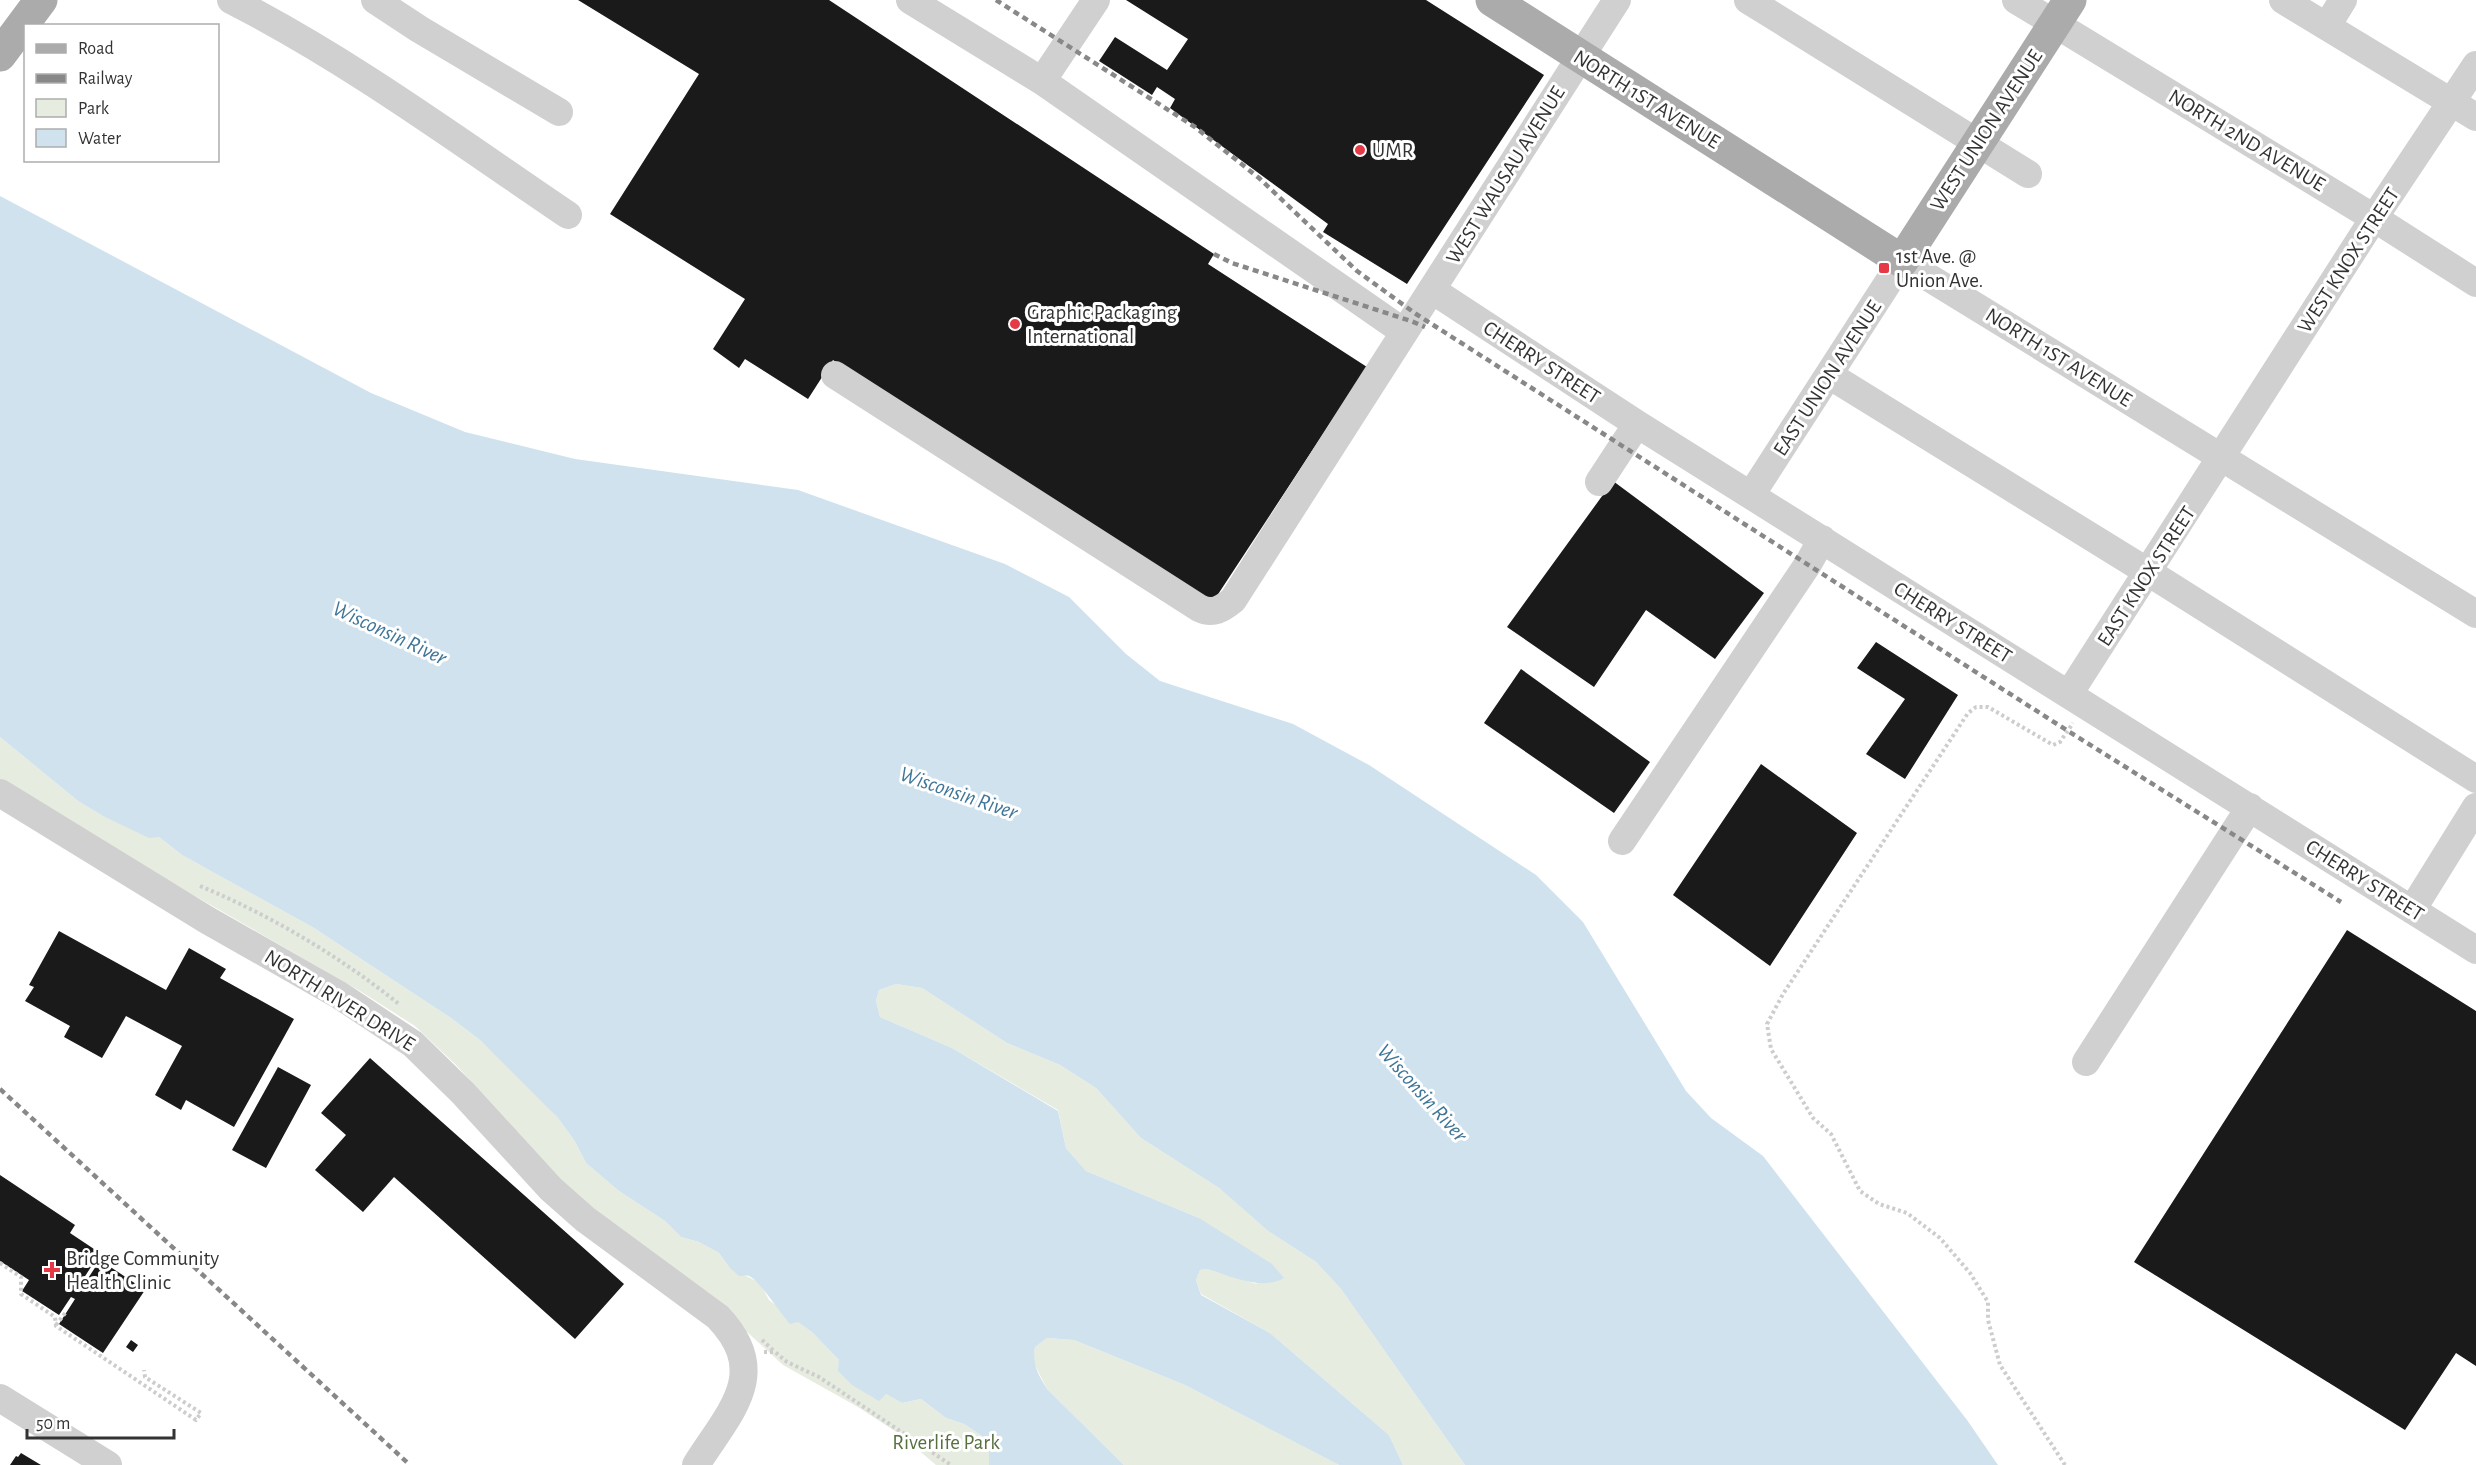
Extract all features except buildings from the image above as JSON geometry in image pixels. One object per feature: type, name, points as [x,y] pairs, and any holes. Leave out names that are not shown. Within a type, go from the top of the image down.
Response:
[{"type":"main road","points":[[0,55],[41,0]]},
{"type":"main road","name":"NORTH 1ST AVENUE","points":[[1492,0],[1902,261]]},
{"type":"main road","name":"WEST UNION AVENUE","points":[[1902,261],[2063,12]]},
{"type":"street","points":[[231,0],[321,49],[567,215]]},
{"type":"street","points":[[375,0],[419,29],[560,112]]},
{"type":"street","points":[[910,0],[1042,81],[1404,332]]},
{"type":"street","points":[[1042,81],[1096,0]]},
{"type":"street","name":"WEST WAUSAU AVENUE","points":[[835,375],[1199,608],[1213,612],[1223,608],[1233,600],[1617,0]]},
{"type":"street","points":[[1748,0],[2028,174]]},
{"type":"street","name":"NORTH 2ND AVENUE","points":[[2016,0],[2063,12],[2476,283]]},
{"type":"street","points":[[2283,0],[2476,117]]},
{"type":"street","points":[[2327,26],[2343,0]]},
{"type":"street","name":"WEST KNOX STREET","points":[[2222,458],[2374,218],[2476,65]]},
{"type":"street","name":"EAST UNION AVENUE","points":[[1751,495],[1902,261]]},
{"type":"street","name":"NORTH 1ST AVENUE","points":[[1902,261],[2476,614]]},
{"type":"street","name":"CHERRY STREET","points":[[1432,290],[1637,424],[2476,950]]},
{"type":"street","points":[[1829,375],[2148,572],[2476,779]]},
{"type":"street","points":[[1599,482],[1637,424]]},
{"type":"street","name":"EAST KNOX STREET","points":[[2077,699],[2148,572],[2222,458]]},
{"type":"street","points":[[1622,841],[1822,540]]},
{"type":"street","name":"NORTH RIVER DRIVE","points":[[0,793],[207,920],[339,994],[413,1044],[457,1085],[551,1189],[585,1219],[713,1313],[730,1331],[742,1355]]},
{"type":"street","points":[[2086,1062],[2250,807]]},
{"type":"street","points":[[2412,910],[2476,807]]},
{"type":"street","points":[[696,1465],[742,1389],[745,1376],[742,1355]]},
{"type":"street","points":[[1,1399],[108,1465]]},
{"type":"path","points":[[2065,1465],[2000,1365],[1988,1320],[1988,1302],[1970,1273],[1940,1238],[1907,1213],[1879,1204],[1860,1191],[1831,1134],[1813,1118],[1771,1049],[1767,1030],[1783,994],[1968,713],[1976,707],[1988,707],[2053,745],[2060,742],[2077,699]]},
{"type":"path","points":[[0,1263],[21,1277],[23,1284],[21,1294],[55,1317],[56,1326],[196,1420],[201,1413],[145,1377],[144,1370]]},
{"type":"path","points":[[56,1326],[66,1312]]},
{"type":"path","points":[[742,1355],[775,1352],[886,1420],[951,1465]]},
{"type":"green space","name":"Riverlife Park","points":[[0,737],[78,801],[103,816],[159,837],[182,855],[314,928],[451,1018],[480,1040],[529,1087],[558,1118],[574,1140],[586,1163],[619,1191],[665,1221],[681,1237],[699,1242],[719,1253],[729,1267],[760,1283],[769,1300],[812,1332],[839,1360],[886,1394],[902,1403],[921,1399],[946,1418],[964,1424],[985,1438],[989,1450],[989,1465],[936,1465],[901,1435],[858,1407],[783,1365],[746,1331],[565,1185],[457,1066],[415,1026],[360,991],[129,858],[0,779]]},
{"type":"green space","points":[[896,984],[922,988],[1007,1043],[1060,1065],[1096,1088],[1141,1138],[1219,1188],[1268,1231],[1316,1262],[1341,1289],[1465,1465],[1403,1465],[1389,1435],[1270,1333],[1201,1294],[1196,1280],[1200,1270],[1207,1269],[1257,1284],[1199,1218],[1086,1171],[1066,1148],[1058,1110],[952,1048],[880,1017],[876,1001],[879,990]]},
{"type":"green space","points":[[1047,1338],[1074,1340],[1185,1385],[1339,1465],[1124,1465],[1047,1389],[1033,1361],[1035,1347]]},
{"type":"water","name":"Wisconsin River","points":[[0,196],[371,393],[465,432],[575,459],[798,490],[1005,564],[1069,597],[1126,654],[1160,681],[1293,724],[1369,765],[1536,875],[1583,922],[1686,1091],[1711,1118],[1763,1156],[1967,1420],[1998,1465],[1465,1465],[1341,1289],[1316,1262],[1268,1231],[1219,1188],[1141,1138],[1096,1088],[1060,1065],[1007,1043],[922,988],[896,984],[879,990],[876,1001],[880,1017],[952,1048],[1058,1111],[1066,1148],[1086,1171],[1199,1218],[1272,1264],[1284,1278],[1275,1282],[1256,1283],[1207,1269],[1200,1270],[1196,1280],[1201,1295],[1270,1333],[1389,1435],[1403,1465],[1339,1465],[1185,1385],[1074,1340],[1047,1338],[1035,1347],[1036,1369],[1047,1389],[1124,1465],[989,1465],[989,1450],[985,1438],[964,1424],[946,1418],[921,1399],[902,1403],[886,1394],[879,1401],[852,1385],[838,1371],[839,1360],[812,1332],[798,1322],[790,1324],[753,1279],[748,1276],[739,1276],[719,1253],[699,1242],[681,1237],[665,1221],[619,1191],[586,1163],[574,1140],[558,1118],[480,1040],[451,1018],[314,928],[182,855],[159,837],[149,838],[78,801],[0,737]]},
{"type":"railway","points":[[996,0],[1195,127],[1259,178],[1357,271],[1416,314],[2068,731],[2341,902]]},
{"type":"railway","points":[[1214,254],[1232,263],[1425,327]]},
{"type":"railway","points":[[0,1089],[410,1465]]},
{"type":"place","name":"UMR","points":[[1360,150]]},
{"type":"place","name":"1st Ave. @ Union Ave.","points":[[1884,268]]},
{"type":"place","name":"Graphic Packaging International","points":[[1015,324]]},
{"type":"place","name":"Bridge Community Health Clinic","points":[[52,1270]]}]
